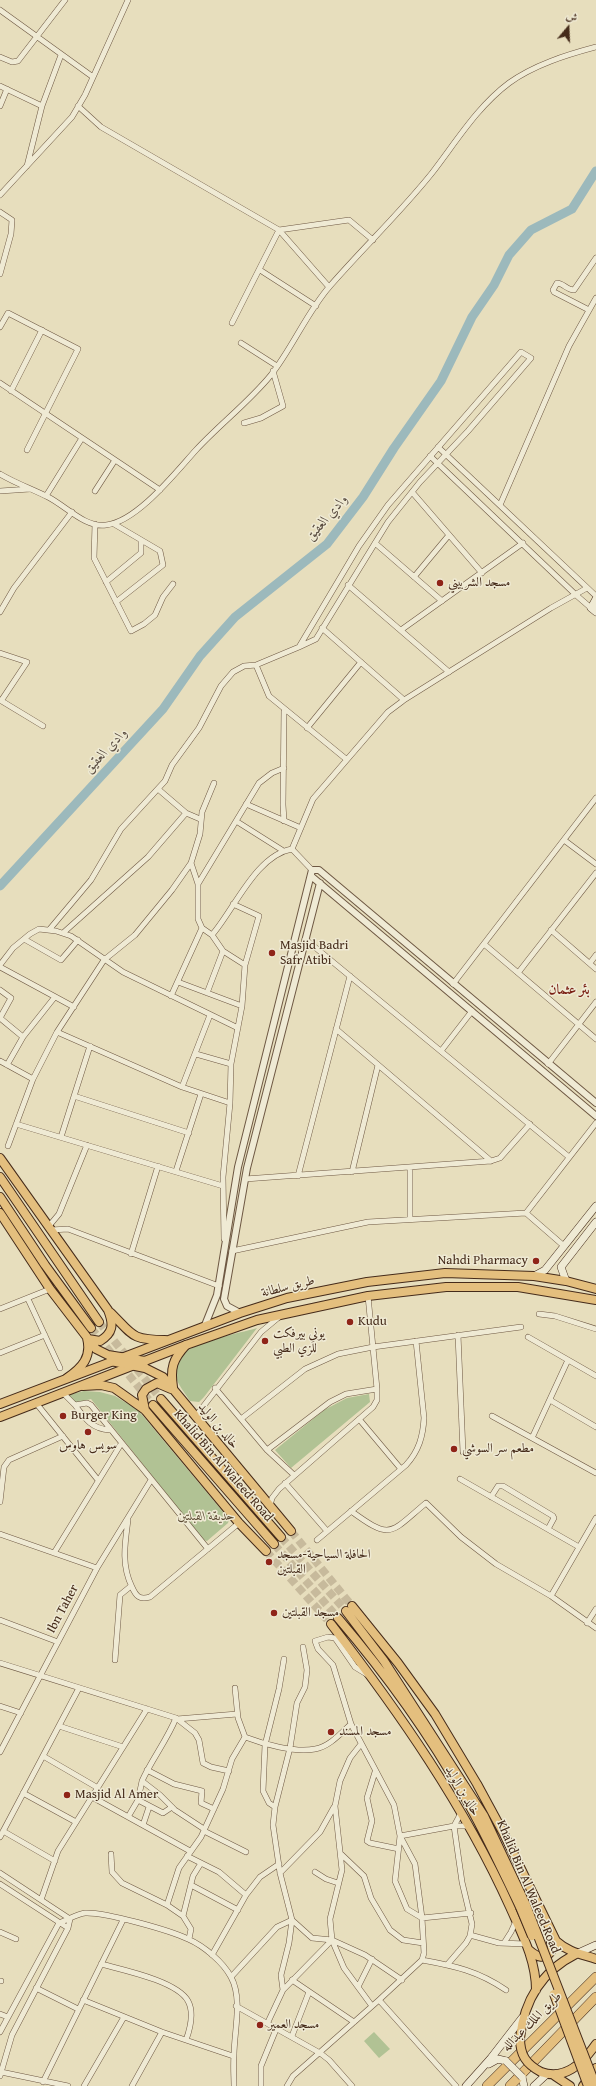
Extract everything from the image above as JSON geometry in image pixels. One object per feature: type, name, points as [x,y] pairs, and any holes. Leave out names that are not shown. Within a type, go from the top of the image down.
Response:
[{"type":"highway","name":"طريق الملك عبدالله","points":[[487,2086],[596,1977]]},
{"type":"highway","points":[[510,2086],[596,1997]]},
{"type":"main road","points":[[594,609],[596,599]]},
{"type":"main road","points":[[0,1158],[109,1312],[129,1334],[136,1338],[145,1340],[165,1340]]},
{"type":"main road","points":[[0,1177],[99,1322]]},
{"type":"main road","points":[[0,1197],[45,1265],[91,1328]]},
{"type":"main road","points":[[534,1276],[545,1270],[596,1206]]},
{"type":"main road","points":[[0,1213],[50,1289],[98,1351],[145,1361]]},
{"type":"main road","points":[[566,1281],[561,1267],[596,1222]]},
{"type":"main road","name":"طريق سلطانة","points":[[0,1404],[165,1340],[240,1313],[287,1298],[367,1282],[445,1273],[534,1276],[596,1288]]},
{"type":"main road","name":"طريق سلطانة","points":[[0,1417],[186,1345],[257,1320],[368,1296],[446,1287],[518,1287],[596,1300]]},
{"type":"main road","points":[[87,1338],[100,1341],[110,1333],[113,1324],[109,1312]]},
{"type":"main road","points":[[67,1378],[79,1370],[86,1360],[88,1346],[87,1338]]},
{"type":"main road","points":[[145,1410],[142,1395],[152,1384],[163,1384],[174,1389],[172,1367],[177,1355],[186,1345]]},
{"type":"main road","name":"خالد بن الوليد","points":[[111,1361],[156,1372],[174,1389],[195,1417],[291,1531]]},
{"type":"main road","points":[[83,1386],[101,1385],[114,1388],[145,1410],[239,1523],[266,1551]]},
{"type":"main road","name":"Khalid Bin Al Waleed Road","points":[[161,1398],[281,1537]]},
{"type":"main road","name":"Khalid Bin Al Waleed Road","points":[[153,1405],[274,1544]]},
{"type":"main road","name":"خالد بن الوليد","points":[[349,1609],[398,1663],[447,1733],[503,1832],[550,1933],[563,1948],[576,1954],[596,1959]]},
{"type":"main road","name":"Khalid Bin Al Waleed Road","points":[[349,1609],[484,1816],[523,1906],[596,2086]]},
{"type":"main road","name":"Khalid Bin Al Waleed Road","points":[[338,1618],[389,1681],[444,1764],[523,1906],[588,2086]]},
{"type":"main road","name":"خالد بن الوليد","points":[[331,1624],[371,1675],[439,1776],[469,1826],[516,1921],[527,1947],[536,1977],[536,1990]]},
{"type":"main road","points":[[527,1947],[536,1956],[542,1958],[547,1956],[552,1950],[550,1933]]},
{"type":"main road","points":[[466,2086],[522,2018],[536,1990],[555,1966],[596,1945]]},
{"type":"main road","points":[[522,2018],[520,2049],[524,2060],[570,2086]]},
{"type":"main road","points":[[534,2086],[548,2074],[577,2066],[596,2044]]},
{"type":"main road","points":[[480,2070],[495,2059],[506,2062],[522,2077],[524,2086]]},
{"type":"main road","points":[[583,2086],[596,2068]]},
{"type":"street","points":[[0,57],[12,62],[18,61],[65,0]]},
{"type":"street","points":[[0,196],[72,117],[93,77],[128,0]]},
{"type":"street","points":[[0,10],[93,77]]},
{"type":"street","points":[[0,474],[46,496],[95,524],[104,526],[114,524],[135,511],[160,490],[208,437],[249,399],[277,366],[329,287],[431,174],[471,121],[491,99],[511,82],[543,64],[596,47]]},
{"type":"street","points":[[27,167],[42,106],[61,54]]},
{"type":"street","points":[[0,86],[42,106]]},
{"type":"street","points":[[0,106],[8,89]]},
{"type":"street","points":[[78,106],[101,127],[279,230],[329,287]]},
{"type":"street","points":[[0,212],[12,220],[11,234],[0,274]]},
{"type":"street","points":[[279,230],[349,220],[373,240]]},
{"type":"street","points":[[232,323],[279,230]]},
{"type":"street","points":[[589,310],[554,292],[553,290],[559,283],[570,290],[574,290],[596,258]]},
{"type":"street","points":[[260,270],[316,306]]},
{"type":"street","points":[[500,505],[569,346],[596,298]]},
{"type":"street","points":[[0,327],[8,313],[78,349],[27,450]]},
{"type":"street","points":[[11,391],[42,330]]},
{"type":"street","points":[[241,343],[277,366]]},
{"type":"street","points":[[49,930],[91,880],[121,829],[165,781],[172,765],[182,749],[199,728],[221,686],[233,672],[244,666],[256,665],[299,647],[316,639],[375,543],[412,492],[531,358],[521,352],[388,505],[359,546],[299,647]]},
{"type":"street","points":[[244,424],[261,418],[283,406],[273,371]]},
{"type":"street","points":[[0,384],[160,490]]},
{"type":"street","points":[[46,496],[82,438]]},
{"type":"street","points":[[438,447],[596,596]]},
{"type":"street","points":[[430,456],[576,595],[594,609]]},
{"type":"street","points":[[95,491],[115,460]]},
{"type":"street","points":[[0,491],[31,489]]},
{"type":"street","points":[[412,492],[482,573]]},
{"type":"street","points":[[0,612],[14,588],[72,512]]},
{"type":"street","points":[[95,524],[94,558],[131,631],[144,624],[155,615],[163,597],[173,584]]},
{"type":"street","points":[[114,524],[160,551],[163,565],[116,602]]},
{"type":"street","points":[[414,577],[449,535]]},
{"type":"street","points":[[106,582],[141,553],[141,540]]},
{"type":"street","points":[[375,543],[442,601]]},
{"type":"street","points":[[401,630],[523,543]]},
{"type":"street","points":[[348,585],[449,672]]},
{"type":"street","points":[[292,849],[313,799],[376,724],[404,700],[551,608],[587,588]]},
{"type":"street","points":[[322,628],[404,700]]},
{"type":"street","points":[[0,653],[27,662],[0,701],[43,726]]},
{"type":"street","points":[[307,728],[361,662]]},
{"type":"street","points":[[256,665],[269,696],[284,711],[346,759]]},
{"type":"street","points":[[284,711],[284,821]]},
{"type":"street","points":[[198,884],[260,783],[272,772],[284,768]]},
{"type":"street","points":[[8,1146],[33,1078],[58,1032],[104,960],[135,935],[172,890],[191,863],[200,834],[200,818],[214,783]]},
{"type":"street","points":[[158,789],[186,813],[200,818]]},
{"type":"street","points":[[453,984],[596,798]]},
{"type":"street","points":[[246,804],[301,828]]},
{"type":"street","points":[[63,933],[148,857],[186,813]]},
{"type":"street","points":[[236,821],[282,850]]},
{"type":"street","points":[[564,840],[596,864]]},
{"type":"street","points":[[212,935],[221,925],[233,904],[264,865],[282,850],[292,849]]},
{"type":"street","points":[[292,849],[320,883],[596,1116]]},
{"type":"street","points":[[191,863],[198,884],[198,919],[202,928],[212,935],[223,951],[245,965]]},
{"type":"street","points":[[312,873],[319,870],[596,1104]]},
{"type":"street","points":[[205,1325],[215,1302],[219,1286],[238,1167],[312,873]]},
{"type":"street","points":[[518,973],[596,873]]},
{"type":"street","points":[[240,1313],[227,1306],[224,1298],[245,1179],[320,883]]},
{"type":"street","points":[[224,1250],[223,1186],[230,1103],[231,1064],[242,1006],[245,965],[259,916],[233,904]]},
{"type":"street","points":[[171,996],[202,928]]},
{"type":"street","points":[[74,1007],[54,998],[0,966],[13,948],[39,929],[63,933],[78,940],[104,960],[123,972],[238,1028]]},
{"type":"street","points":[[551,930],[596,969]]},
{"type":"street","points":[[24,939],[61,960],[78,940]]},
{"type":"street","points":[[306,939],[569,1157]]},
{"type":"street","points":[[484,944],[596,1039]]},
{"type":"street","points":[[207,993],[223,951]]},
{"type":"street","points":[[590,963],[596,955]]},
{"type":"street","points":[[298,1176],[350,976]]},
{"type":"street","points":[[178,982],[242,1006]]},
{"type":"street","points":[[0,990],[11,998],[0,1018],[23,1037]]},
{"type":"street","points":[[7,1065],[23,1037],[54,998]]},
{"type":"street","points":[[548,1064],[596,1002]]},
{"type":"street","points":[[441,1051],[472,1012]]},
{"type":"street","points":[[182,1087],[210,1015]]},
{"type":"street","points":[[336,1029],[490,1161]]},
{"type":"street","points":[[58,1032],[182,1087],[230,1103]]},
{"type":"street","points":[[61,1137],[90,1046]]},
{"type":"street","points":[[196,1054],[231,1064]]},
{"type":"street","points":[[0,1061],[33,1078]]},
{"type":"street","points":[[352,1172],[378,1065]]},
{"type":"street","points":[[176,1172],[201,1094]]},
{"type":"street","points":[[74,1096],[189,1132]]},
{"type":"street","points":[[526,1213],[596,1123]]},
{"type":"street","points":[[16,1124],[223,1186]]},
{"type":"street","points":[[245,1179],[490,1161],[500,1158],[530,1124]]},
{"type":"street","points":[[50,1228],[57,1219],[87,1145]]},
{"type":"street","points":[[131,1254],[158,1166]]},
{"type":"street","points":[[410,1168],[410,1219]]},
{"type":"street","points":[[232,1251],[368,1222],[526,1213],[564,1246]]},
{"type":"street","points":[[50,1228],[68,1229],[219,1286]]},
{"type":"street","points":[[1,1308],[28,1299],[50,1289]]},
{"type":"street","points":[[270,1506],[274,1494],[285,1483],[373,1407],[376,1400],[377,1389],[368,1296]]},
{"type":"street","points":[[28,1299],[60,1368]]},
{"type":"street","points":[[195,1417],[215,1388],[261,1332],[284,1314]]},
{"type":"street","points":[[539,1314],[556,1316],[596,1329]]},
{"type":"street","points":[[241,1419],[305,1369],[338,1354],[373,1347],[521,1327]]},
{"type":"street","points":[[0,1353],[45,1335]]},
{"type":"street","points":[[458,1335],[463,1452]]},
{"type":"street","points":[[528,1337],[596,1376]]},
{"type":"street","points":[[317,1540],[401,1469],[417,1450],[424,1428],[424,1418],[416,1341]]},
{"type":"street","points":[[532,1438],[568,1360]]},
{"type":"street","points":[[215,1388],[267,1450],[294,1475]]},
{"type":"street","points":[[267,1450],[330,1402],[346,1394],[377,1389]]},
{"type":"street","points":[[63,1393],[95,1428],[110,1430]]},
{"type":"street","points":[[550,1400],[596,1427]]},
{"type":"street","points":[[36,1403],[98,1480]]},
{"type":"street","points":[[74,1406],[88,1403],[91,1405],[121,1444],[208,1549]]},
{"type":"street","points":[[492,1416],[596,1473]]},
{"type":"street","points":[[359,1420],[401,1469]]},
{"type":"street","points":[[0,1502],[4,1467],[9,1460],[63,1436]]},
{"type":"street","points":[[54,1553],[121,1444]]},
{"type":"street","points":[[460,1479],[579,1547]]},
{"type":"street","name":"Ibn Taher","points":[[0,1752],[97,1568],[151,1480]]},
{"type":"street","points":[[285,1483],[327,1531]]},
{"type":"street","points":[[491,1497],[498,1486],[503,1486],[553,1516],[554,1518],[548,1529]]},
{"type":"street","points":[[351,1511],[380,1530],[392,1530],[426,1503],[461,1537],[496,1564],[550,1596],[596,1628]]},
{"type":"street","points":[[128,1517],[124,1552],[127,1576],[131,1586],[139,1598],[150,1597],[239,1523]]},
{"type":"street","points":[[550,1596],[596,1518]]},
{"type":"street","points":[[0,1534],[97,1568]]},
{"type":"street","points":[[115,1660],[120,1595],[124,1590],[131,1586]]},
{"type":"street","points":[[587,1623],[596,1609]]},
{"type":"street","points":[[0,1620],[58,1642]]},
{"type":"street","points":[[371,1675],[355,1667],[335,1638],[328,1637],[315,1641],[318,1649],[333,1665],[351,1724],[375,1772],[394,1805],[400,1836],[395,1881],[406,1909],[422,1918],[470,1913]]},
{"type":"street","points":[[284,1990],[281,1975],[289,1943],[292,1920],[280,1873],[273,1825],[275,1807],[290,1748],[296,1703],[305,1687],[307,1670],[303,1647]]},
{"type":"street","points":[[275,1807],[270,1803],[263,1791],[266,1745],[279,1689],[284,1659]]},
{"type":"street","points":[[0,1663],[177,1718],[238,1714]]},
{"type":"street","points":[[0,1837],[79,1688]]},
{"type":"street","points":[[167,1905],[179,1868],[204,1830],[223,1789],[232,1759],[244,1737],[238,1714],[235,1688]]},
{"type":"street","points":[[0,1706],[21,1713]]},
{"type":"street","points":[[41,1900],[58,1851],[147,1709]]},
{"type":"street","points":[[128,1817],[138,1800],[142,1781],[147,1770],[162,1742],[170,1733],[177,1718]]},
{"type":"street","points":[[177,1718],[195,1733],[203,1763],[211,1767],[229,1771]]},
{"type":"street","points":[[244,1737],[266,1745],[316,1750],[335,1740],[351,1724]]},
{"type":"street","points":[[59,1726],[123,1748]]},
{"type":"street","points":[[361,1744],[350,1758],[340,1781],[335,1806],[342,1870],[330,1919],[332,1940],[344,1968],[372,2006]]},
{"type":"street","points":[[43,1756],[98,1788]]},
{"type":"street","points":[[147,1770],[174,1784],[202,1791],[201,1803],[214,1809]]},
{"type":"street","points":[[375,1772],[367,1798],[372,1821],[367,1841],[370,1843],[399,1849]]},
{"type":"street","points":[[142,1781],[160,1794],[172,1808],[204,1830],[246,1852]]},
{"type":"street","points":[[23,1793],[76,1822]]},
{"type":"street","points":[[92,1797],[143,1825],[188,1853],[201,1863],[219,1872],[246,1895]]},
{"type":"street","points":[[138,1800],[163,1813],[172,1808]]},
{"type":"street","points":[[280,1873],[320,1832],[335,1806]]},
{"type":"street","points":[[143,1825],[150,1807]]},
{"type":"street","points":[[447,1965],[459,1952],[470,1935],[472,1924],[462,1882],[454,1826],[461,1813]]},
{"type":"street","points":[[400,1836],[454,1826],[469,1826]]},
{"type":"street","points":[[3,1831],[55,1861]]},
{"type":"street","points":[[287,2086],[293,2076],[402,1980],[422,1960],[422,1918],[415,1864],[400,1836]]},
{"type":"street","points":[[111,1854],[112,1872],[122,1883],[167,1905],[183,1916],[191,1929],[190,1939]]},
{"type":"street","points":[[341,1854],[364,1876],[370,1898],[390,1930],[403,1940],[423,1943]]},
{"type":"street","points":[[183,1916],[191,1885],[201,1863]]},
{"type":"street","points":[[212,1955],[246,1895],[260,1877],[279,1864]]},
{"type":"street","points":[[316,1872],[326,1879],[338,1883]]},
{"type":"street","points":[[0,1873],[70,1919]]},
{"type":"street","points":[[0,1884],[68,1928]]},
{"type":"street","points":[[191,1885],[238,1910]]},
{"type":"street","points":[[0,2032],[59,1923],[84,1913],[100,1914],[167,1931],[190,1939],[212,1955],[231,1977],[236,1990],[234,2086]]},
{"type":"street","points":[[68,2086],[0,2074],[12,2035],[68,1928],[70,1919]]},
{"type":"street","points":[[43,2082],[123,1920]]},
{"type":"street","points":[[292,1920],[312,1938],[332,1940],[372,1959],[402,1980]]},
{"type":"street","points":[[231,1977],[277,1928],[292,1920]]},
{"type":"street","points":[[504,1943],[516,1921]]},
{"type":"street","points":[[0,1932],[16,1939]]},
{"type":"street","points":[[470,1935],[527,1947]]},
{"type":"street","points":[[268,2022],[284,1990],[332,1940]]},
{"type":"street","points":[[358,1987],[372,1959]]},
{"type":"street","points":[[422,1960],[447,1965],[484,1976],[506,1990]]},
{"type":"street","points":[[101,1964],[154,1978],[175,1989],[188,2001],[191,2014],[186,2040]]},
{"type":"street","points":[[292,1980],[354,2022]]},
{"type":"street","points":[[36,1988],[78,2009]]},
{"type":"street","points":[[292,2036],[309,1992]]},
{"type":"street","points":[[83,2000],[162,2032],[234,2056]]},
{"type":"street","points":[[379,2000],[456,2086]]},
{"type":"street","points":[[236,2006],[268,2022],[320,2053],[329,2060],[352,2086]]},
{"type":"street","points":[[0,2014],[8,2017]]},
{"type":"street","points":[[84,2086],[124,2017]]},
{"type":"street","points":[[260,2086],[261,2066],[277,2028]]},
{"type":"street","points":[[132,2086],[162,2032]]},
{"type":"street","points":[[343,2086],[348,2082]]},
{"type":"green space","points":[[257,1328],[204,1397],[199,1402],[190,1401],[179,1385],[175,1374],[176,1365],[183,1354],[201,1344]]},
{"type":"green space","name":"حدیقة القبلتین","points":[[84,1391],[100,1392],[115,1396],[138,1410],[229,1519],[228,1523],[207,1541],[203,1540],[91,1399],[75,1403],[68,1395]]},
{"type":"green space","points":[[369,1394],[370,1402],[291,1468],[275,1450],[324,1410],[347,1398]]},
{"type":"green space","points":[[374,2032],[390,2049],[379,2058],[364,2041]]},
{"type":"waterway","name":"وادي العقيق","points":[[0,886],[163,709],[200,656],[235,617],[327,544],[363,497],[394,448],[441,381],[472,317],[494,285],[509,255],[531,230],[572,209],[596,171]]},
{"type":"tunnel","points":[[99,1322],[161,1399]]},
{"type":"tunnel","points":[[91,1328],[153,1405]]},
{"type":"tunnel","points":[[291,1531],[352,1606]]},
{"type":"tunnel","points":[[281,1537],[346,1611]]},
{"type":"tunnel","points":[[274,1544],[338,1618]]},
{"type":"tunnel","points":[[266,1551],[331,1624]]},
{"type":"place","name":"مسجد الشربيني","points":[[440,583]]},
{"type":"place","name":"Masjid Badri Safr Atibi","points":[[272,953]]},
{"type":"place","name":"Nahdi Pharmacy","points":[[536,1261]]},
{"type":"place","name":"Kudu","points":[[350,1322]]},
{"type":"place","name":"يوني بيرفكت للزي الطبي","points":[[265,1341]]},
{"type":"place","name":"Burger King","points":[[63,1416]]},
{"type":"place","name":"سويس هاوس","points":[[88,1432]]},
{"type":"place","name":"مطعم سر السوشي","points":[[454,1449]]},
{"type":"place","name":"الحافلة السياحية-مسجد القبلتين","points":[[269,1562]]},
{"type":"place","name":"مسجد القبلتين","points":[[274,1613]]},
{"type":"place","name":"مسجد المسند","points":[[331,1732]]},
{"type":"place","name":"Masjid Al Amer","points":[[67,1795]]},
{"type":"place","name":"مسجد العمير","points":[[260,2025]]},
{"type":"district","name":"بئر عثمان","points":[[569,990]]}]
